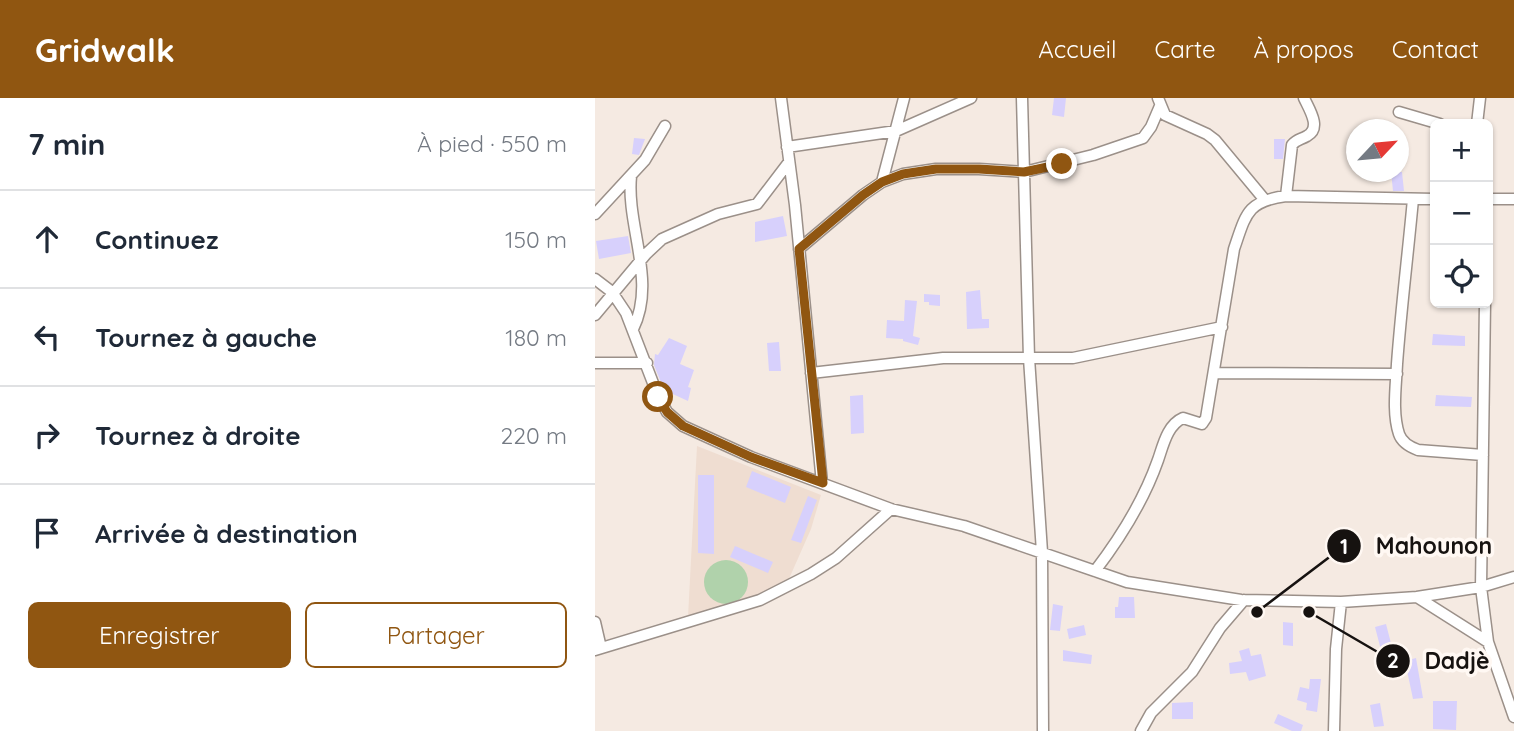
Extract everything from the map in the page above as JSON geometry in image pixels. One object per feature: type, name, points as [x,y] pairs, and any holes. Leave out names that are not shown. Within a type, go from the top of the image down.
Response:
[{"type":"street","points":[[781,98],[823,483]]},
{"type":"street","points":[[882,182],[905,98]]},
{"type":"street","points":[[787,147],[896,131],[971,98]]},
{"type":"street","points":[[1023,98],[1029,358],[1042,552],[1043,731]]},
{"type":"street","points":[[1286,196],[1292,145],[1297,139],[1308,136],[1314,129],[1314,119],[1304,98]]},
{"type":"street","points":[[1310,111],[1315,98]]},
{"type":"street","points":[[1478,119],[1480,98]]},
{"type":"street","points":[[799,249],[882,182],[903,174],[936,169],[1024,172],[1093,155],[1143,138],[1151,127],[1159,102]]},
{"type":"street","points":[[1159,102],[1171,119],[1215,140],[1264,199]]},
{"type":"street","points":[[1399,112],[1430,121]]},
{"type":"street","points":[[595,214],[653,149],[665,126]]},
{"type":"street","points":[[595,315],[654,246],[670,235],[718,214],[758,204],[789,162]]},
{"type":"street","points":[[631,176],[631,203],[640,260],[641,304],[633,329]]},
{"type":"street","points":[[1095,571],[1119,540],[1152,478],[1174,423],[1183,418],[1204,423],[1234,249],[1247,215],[1264,199],[1286,196],[1430,199]]},
{"type":"street","points":[[1413,199],[1401,300],[1397,374],[1397,423],[1400,437],[1409,447],[1418,450],[1483,456]]},
{"type":"street","points":[[1493,200],[1514,199]]},
{"type":"street","points":[[595,279],[612,292],[633,329],[658,397],[667,412],[683,426],[751,457],[891,509],[964,526],[1127,582],[1244,600],[1341,602],[1417,597],[1481,587],[1514,577]]},
{"type":"street","points":[[1485,308],[1481,587],[1488,642],[1514,717]]},
{"type":"street","points":[[811,373],[943,358],[1073,358],[1222,327]]},
{"type":"street","points":[[595,363],[646,363]]},
{"type":"street","points":[[1214,373],[1397,374]]},
{"type":"street","points":[[595,622],[598,649],[760,600],[836,558],[891,509]]},
{"type":"street","points":[[1417,597],[1488,642]]},
{"type":"street","points":[[1141,731],[1151,713],[1192,672],[1220,628],[1244,600]]},
{"type":"street","points":[[1334,731],[1336,649],[1341,602]]},
{"type":"shaded area","points":[[697,446],[821,495],[811,529],[788,581],[759,597],[688,617]]},
{"type":"green space","points":[[726,560],[735,561],[742,566],[747,573],[747,591],[742,598],[735,603],[726,604],[717,603],[710,598],[705,591],[704,582],[705,573],[710,566],[717,561]]},
{"type":"building","points":[[1054,98],[1066,98],[1064,117],[1052,115]]},
{"type":"building","points":[[634,138],[645,139],[639,155],[632,154]]},
{"type":"building","points":[[1274,139],[1285,139],[1283,159],[1274,159]]},
{"type":"building","points":[[1392,182],[1403,182],[1404,191],[1393,191]]},
{"type":"building","points":[[783,216],[787,236],[755,242],[755,222]]},
{"type":"building","points":[[628,236],[631,253],[599,259],[596,241]]},
{"type":"building","points":[[980,290],[982,319],[989,319],[989,328],[967,329],[966,292]]},
{"type":"building","points":[[924,294],[940,295],[940,306],[924,302]]},
{"type":"building","points":[[905,300],[917,301],[913,336],[920,338],[918,345],[903,339],[886,338],[887,320],[904,321]]},
{"type":"building","points":[[1433,334],[1465,336],[1465,346],[1432,345]]},
{"type":"building","points":[[669,338],[687,346],[680,364],[694,370],[688,387],[691,388],[688,401],[664,390],[654,365],[655,354],[658,355]]},
{"type":"building","points":[[779,342],[781,371],[769,371],[767,343]]},
{"type":"building","points":[[863,395],[864,433],[851,434],[850,396]]},
{"type":"building","points":[[1436,395],[1472,397],[1471,407],[1435,406]]},
{"type":"building","points":[[752,471],[791,487],[785,503],[746,487]]},
{"type":"building","points":[[698,475],[714,475],[714,554],[698,553]]},
{"type":"building","points":[[808,496],[817,500],[801,543],[791,540]]},
{"type":"building","points":[[735,546],[773,562],[768,573],[730,557]]},
{"type":"building","points":[[1119,597],[1134,597],[1135,618],[1115,618]]},
{"type":"building","points":[[1053,604],[1063,606],[1060,631],[1050,630]]},
{"type":"building","points":[[1283,622],[1293,623],[1293,646],[1283,645]]},
{"type":"building","points":[[1386,624],[1393,651],[1382,654],[1375,627]]},
{"type":"building","points":[[1084,625],[1086,635],[1069,639],[1067,629]]},
{"type":"building","points":[[1249,648],[1251,656],[1261,654],[1266,676],[1249,681],[1246,672],[1230,674],[1229,663],[1242,661],[1239,651]]},
{"type":"building","points":[[1063,650],[1092,655],[1091,664],[1063,661]]},
{"type":"building","points":[[1416,658],[1423,698],[1413,699],[1405,661]]},
{"type":"building","points":[[1310,679],[1321,679],[1317,712],[1306,710],[1307,703],[1297,700],[1300,687],[1309,689]]},
{"type":"building","points":[[1433,701],[1457,701],[1456,730],[1433,729]]},
{"type":"building","points":[[1193,702],[1193,719],[1172,719],[1172,703]]},
{"type":"building","points":[[1380,703],[1384,726],[1374,727],[1370,705]]},
{"type":"building","points":[[1278,714],[1303,725],[1301,731],[1292,731],[1274,723]]},
{"type":"place","name":"Mahounon","points":[[1257,612]]},
{"type":"place","name":"Dadjè","points":[[1309,612]]},
{"type":"route","points":[[658,397],[667,412],[683,426],[751,457],[823,483],[799,249],[863,195],[882,182],[903,174],[936,169],[1024,172],[1062,164]]}]
